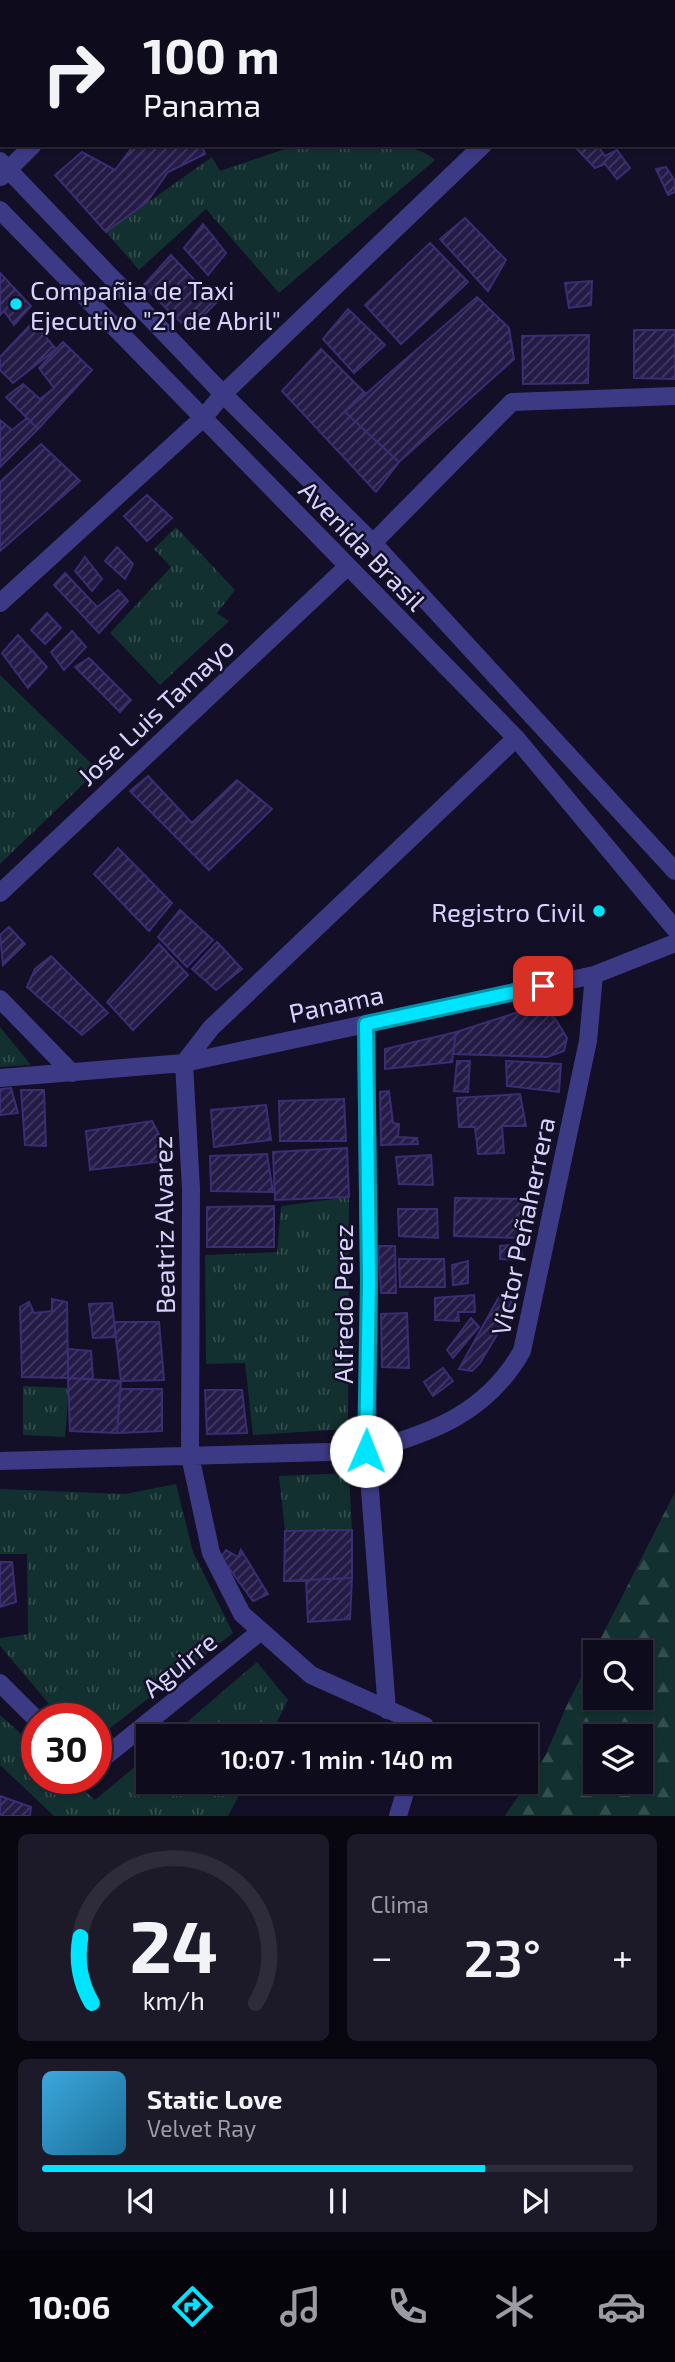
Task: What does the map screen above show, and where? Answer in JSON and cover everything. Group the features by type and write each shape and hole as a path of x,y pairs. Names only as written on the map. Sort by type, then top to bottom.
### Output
{"street":[{"path":"3,170 31,147"},
{"path":"0,603 204,417 223,394 481,147"},
{"name":"Avenida Brasil","path":"3,170 373,543 675,871"},
{"name":"Avenida Brasil","path":"0,210 516,738 675,929"},
{"path":"373,543 512,402 675,396"},
{"name":"Jose Luis Tamayo","path":"0,893 347,568"},
{"path":"184,1063 211,1028 516,738"},
{"name":"Panama","path":"0,1078 184,1063 594,975 675,943"},
{"name":"Victor Peñaherrera","path":"0,1461 366,1451 416,1437 472,1409 509,1374 522,1352 588,1041 594,975"},
{"path":"0,999 72,1073"},
{"name":"Alfredo Perez","path":"366,1024 369,1282 366,1451 387,1710"},
{"name":"Beatriz Alvarez","path":"184,1063 191,1189 190,1456 211,1553 242,1614 311,1675 420,1724"},
{"name":"Aguirre","path":"112,1751 261,1631"},
{"path":"0,1683 21,1704"},
{"path":"398,1816 404,1794"}],"green space":[{"path":"291,147 408,147 435,160 279,293 206,209 139,270 106,232 212,157 220,171"},
{"path":"176,527 235,590 217,613 229,621 160,685 110,633 171,567 154,549"},
{"path":"0,675 98,770 0,864"},
{"path":"0,1027 31,1065 0,1067"},
{"path":"349,1197 348,1429 253,1435 245,1363 206,1364 205,1255 277,1252 281,1206"},
{"path":"23,1386 69,1388 65,1437 23,1435"},
{"path":"349,1473 352,1530 285,1531 279,1476"},
{"path":"176,1484 193,1552 233,1633 112,1727 112,1703 48,1703 0,1646 0,1638 28,1634 27,1554 0,1554 0,1489 125,1494"},
{"path":"675,1492 675,1816 505,1816 520,1794 538,1794 538,1766 583,1673 583,1710 653,1710 653,1640 600,1640"},
{"path":"257,1662 288,1700 276,1724 185,1724"},
{"path":"0,1715 21,1734 21,1785 0,1765"},
{"path":"136,1766 136,1794 240,1794 228,1816 54,1816 31,1794 88,1794 95,1800 102,1794 112,1794 112,1786"}],"building":[{"path":"132,147 203,147 205,154 168,172 147,202 106,232 55,175 82,152 115,170"},
{"path":"575,147 598,147 605,156 617,150 630,168 617,179 605,164 595,168"},
{"path":"666,167 675,181 675,192 668,195 656,169"},
{"path":"465,218 506,260 488,291 440,239"},
{"path":"203,224 226,253 208,275 184,248"},
{"path":"430,243 468,282 401,344 365,305"},
{"path":"171,255 216,303 189,330 143,286"},
{"path":"0,273 31,306 14,325 4,311 0,315"},
{"path":"592,281 591,305 569,308 565,283"},
{"path":"477,297 509,328 514,359 399,462 345,412"},
{"path":"348,309 385,345 354,373 323,339"},
{"path":"33,322 56,349 13,383 0,370 0,357"},
{"path":"634,330 675,330 675,379 634,378"},
{"path":"589,335 588,383 523,384 522,336"},
{"path":"63,342 92,370 38,429 6,397 23,384 40,399 54,388 39,368"},
{"path":"321,349 366,394 345,412 399,462 376,492 282,391"},
{"path":"27,418 38,429 0,467 0,420 12,430"},
{"path":"41,444 80,481 0,551 0,482"},
{"path":"147,495 172,518 147,541 124,516"},
{"path":"117,547 133,564 125,579 105,561"},
{"path":"85,557 102,579 92,591 75,571"},
{"path":"65,573 97,607 118,590 128,601 99,633 54,585"},
{"path":"47,613 61,628 45,644 31,630"},
{"path":"72,631 86,647 64,670 51,652"},
{"path":"18,635 47,667 28,688 2,653"},
{"path":"89,658 131,700 120,712 75,667"},
{"path":"148,776 192,823 237,780 272,809 209,870 130,791"},
{"path":"118,848 172,903 149,931 94,874"},
{"path":"180,910 213,940 187,967 158,937"},
{"path":"9,927 25,944 3,965 0,935"},
{"path":"217,942 242,969 216,990 192,969"},
{"path":"159,944 188,975 133,1030 107,1002"},
{"path":"51,956 108,1013 82,1035 27,987 35,969"},
{"path":"543,1007 556,1020 567,1038 564,1051 547,1057 453,1054 456,1032"},
{"path":"456,1032 452,1062 385,1069 385,1049"},
{"path":"457,1061 470,1061 468,1092 454,1091"},
{"path":"506,1061 561,1064 559,1092 507,1086"},
{"path":"11,1088 18,1113 0,1115 0,1089"},
{"path":"21,1090 44,1090 46,1146 25,1145"},
{"path":"389,1091 393,1123 399,1124 398,1137 417,1138 418,1144 381,1145 380,1092"},
{"path":"520,1094 526,1126 502,1126 504,1153 478,1154 475,1127 459,1127 457,1098"},
{"path":"344,1099 346,1141 280,1141 279,1101"},
{"path":"266,1105 271,1140 214,1147 211,1110"},
{"path":"152,1121 161,1138 165,1161 90,1170 86,1131"},
{"path":"347,1148 349,1197 275,1200 273,1152"},
{"path":"267,1154 273,1192 211,1191 210,1156"},
{"path":"431,1155 433,1185 399,1184 396,1157"},
{"path":"455,1198 527,1199 521,1238 454,1236"},
{"path":"274,1206 274,1247 207,1247 207,1207"},
{"path":"398,1209 437,1209 438,1238 399,1236"},
{"path":"521,1244 522,1260 500,1259 500,1246"},
{"path":"378,1246 395,1246 396,1293 381,1293"},
{"path":"399,1259 444,1259 445,1287 400,1287"},
{"path":"468,1261 468,1283 453,1285 452,1265"},
{"path":"474,1295 475,1312 458,1312 459,1321 435,1320 435,1298"},
{"path":"514,1295 501,1328 480,1363 472,1371 459,1369 499,1297"},
{"path":"52,1299 67,1302 68,1378 22,1377 20,1307 29,1302 34,1313 52,1311"},
{"path":"112,1303 116,1337 93,1338 89,1304"},
{"path":"407,1313 409,1368 382,1367 381,1314"},
{"path":"471,1318 479,1327 453,1358 447,1350"},
{"path":"114,1322 159,1322 164,1380 121,1381"},
{"path":"68,1349 91,1351 93,1379 68,1378"},
{"path":"443,1368 453,1381 433,1396 424,1382"},
{"path":"68,1378 121,1381 117,1433 70,1431"},
{"path":"120,1389 162,1389 162,1431 117,1433"},
{"path":"205,1390 242,1390 247,1433 207,1434"},
{"path":"352,1530 352,1578 284,1581 285,1531"},
{"path":"226,1550 238,1557 241,1550 268,1594 253,1601 221,1557"},
{"path":"0,1562 12,1562 16,1602 0,1607"},
{"path":"352,1578 350,1619 308,1622 306,1580"},
{"path":"0,1796 31,1807 30,1816 0,1816"}],"place":[{"name":"Compañia de Taxi Ejecutivo \"21 de Abril\"","path":"16,304"},
{"name":"Registro Civil","path":"599,911"}],"route":[{"path":"366,1451 369,1282 366,1024 543,986"}]}
